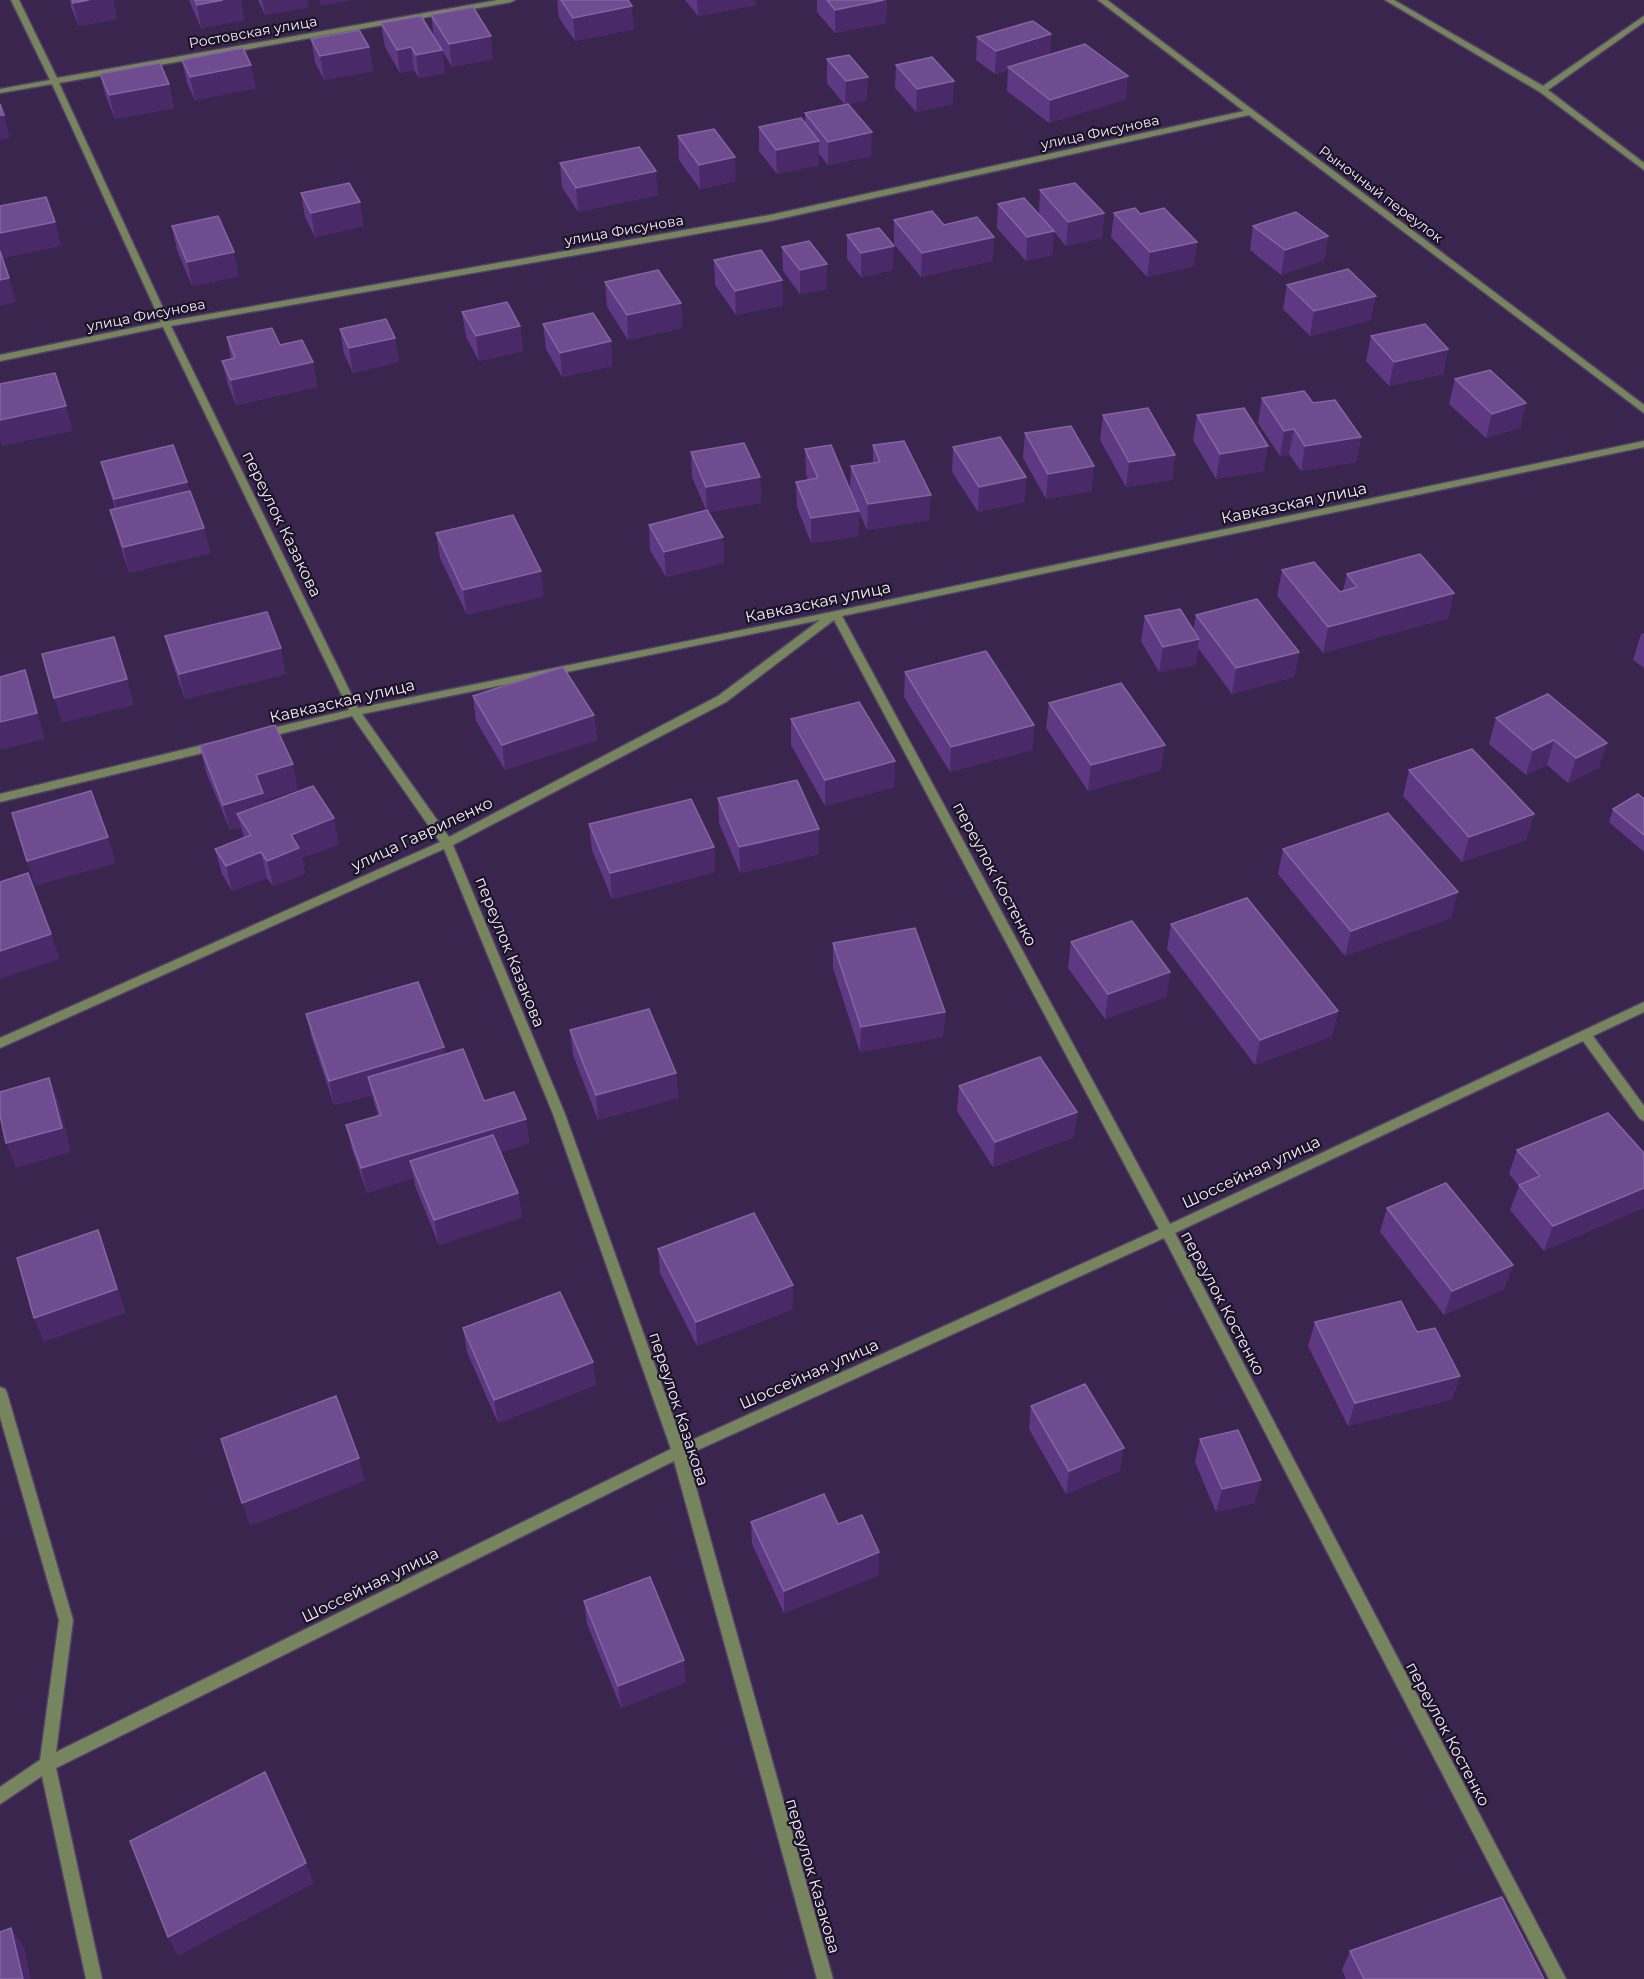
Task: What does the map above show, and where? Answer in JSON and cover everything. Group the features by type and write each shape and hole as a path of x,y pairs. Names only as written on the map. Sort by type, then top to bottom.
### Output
{"street":[{"name":"переулок Казакова","path":"15,0 166,324 355,712 447,843 559,1114 679,1452 825,1979"},
{"name":"Ростовская улица","path":"0,91 511,0"},
{"name":"Рыночный переулок","path":"1102,0 1644,410"},
{"path":"1389,0 1543,90 1644,167"},
{"path":"1543,90 1644,18"},
{"name":"улица Фисунова","path":"0,358 166,324 770,218 1250,112"},
{"name":"Кавказская улица","path":"252,737 355,712 836,614 1644,444"},
{"name":"улица Гавриленко","path":"0,1043 447,843 722,699 836,614"},
{"name":"переулок Костенко","path":"836,614 1167,1231 1558,1979"},
{"path":"0,798 229,742"},
{"name":"Шоссейная улица","path":"0,1796 47,1764 679,1452 1167,1231 1644,1007"},
{"path":"1586,1036 1644,1116"},
{"path":"0,1393 66,1620 47,1764 94,1979"}],"building":[{"path":"72,0 89,0 73,3"},
{"path":"195,0 223,0 197,5"},
{"path":"561,0 628,0 632,6 573,18"},
{"path":"827,0 884,0 835,10"},
{"path":"473,7 491,36 449,44 431,15"},
{"path":"421,16 442,50 416,55 411,47 397,50 381,23"},
{"path":"1033,21 1051,34 996,51 977,37"},
{"path":"359,30 369,47 320,56 311,39"},
{"path":"1085,44 1128,76 1050,100 1008,67"},
{"path":"243,48 251,65 190,77 182,60"},
{"path":"849,55 868,77 846,81 827,59"},
{"path":"932,57 954,81 917,89 896,65"},
{"path":"160,63 169,84 109,95 100,74"},
{"path":"848,104 872,132 828,142 805,113"},
{"path":"801,118 819,141 776,150 759,127"},
{"path":"714,129 735,157 699,165 678,136"},
{"path":"639,147 656,171 576,188 560,163"},
{"path":"349,183 360,202 311,213 301,193"},
{"path":"1075,183 1104,213 1068,222 1040,190"},
{"path":"46,197 55,222 0,233 0,206"},
{"path":"1024,198 1054,231 1027,237 998,204"},
{"path":"1135,208 1140,214 1164,208 1197,242 1150,252 1114,213"},
{"path":"932,211 944,225 977,217 994,237 922,253 894,220"},
{"path":"1296,212 1328,236 1285,250 1253,226"},
{"path":"218,216 234,252 187,262 172,226"},
{"path":"879,228 894,246 861,253 847,235"},
{"path":"809,241 827,264 800,270 782,247"},
{"path":"761,250 782,280 735,291 714,260"},
{"path":"0,251 9,278 0,280"},
{"path":"1348,269 1376,296 1314,311 1287,285"},
{"path":"658,270 681,303 627,315 605,282"},
{"path":"507,302 520,326 476,336 462,312"},
{"path":"593,313 611,341 560,353 543,324"},
{"path":"386,319 395,338 349,348 340,329"},
{"path":"1425,324 1448,349 1394,362 1371,336"},
{"path":"272,328 280,345 302,340 313,362 231,380 222,361 235,358 227,337"},
{"path":"1490,370 1526,403 1492,414 1455,379"},
{"path":"55,373 66,406 0,420 0,384"},
{"path":"1304,391 1313,403 1335,400 1361,437 1305,446 1294,429 1284,431 1262,398"},
{"path":"1148,408 1175,455 1129,462 1103,415"},
{"path":"1244,408 1268,446 1220,454 1197,415"},
{"path":"1071,426 1094,466 1048,474 1025,433"},
{"path":"1000,437 1026,477 979,487 953,447"},
{"path":"904,441 931,495 868,504 851,466 880,462 873,445"},
{"path":"744,443 760,477 706,487 691,452"},
{"path":"173,445 187,482 114,499 101,462"},
{"path":"831,445 859,511 811,518 796,482 818,478 805,449"},
{"path":"190,491 204,528 123,547 110,510"},
{"path":"707,510 723,537 664,552 649,525"},
{"path":"513,515 541,571 463,590 436,533"},
{"path":"1420,554 1454,593 1328,627 1282,570 1314,562 1340,592 1357,587 1347,574"},
{"path":"1257,599 1299,652 1236,668 1196,615"},
{"path":"1180,609 1199,639 1163,647 1145,616"},
{"path":"267,612 281,648 179,674 165,636"},
{"path":"114,637 127,679 54,698 42,654"},
{"path":"986,651 1034,725 951,747 905,672"},
{"path":"563,667 594,715 502,745 473,696"},
{"path":"25,670 37,713 0,722 0,677"},
{"path":"1121,683 1165,745 1091,765 1049,703"},
{"path":"1548,694 1607,743 1576,758 1554,740 1533,750 1496,718"},
{"path":"859,702 895,761 825,780 791,719"},
{"path":"275,725 293,764 256,775 263,793 223,805 200,746"},
{"path":"1472,749 1534,814 1469,837 1409,770"},
{"path":"797,780 819,829 739,847 718,798"},
{"path":"313,786 334,818 291,835 299,848 267,861 261,852 226,866 215,849 251,835 237,814"},
{"path":"91,791 108,837 27,861 12,813"},
{"path":"1638,794 1644,799 1644,835 1613,809"},
{"path":"691,799 714,847 610,873 589,824"},
{"path":"1388,813 1458,892 1351,931 1283,849"},
{"path":"28,873 51,934 0,951 0,882"},
{"path":"1247,898 1338,1011 1260,1040 1171,924"},
{"path":"1132,921 1170,972 1108,994 1071,942"},
{"path":"915,928 945,1012 861,1027 833,943"},
{"path":"418,982 444,1047 329,1081 306,1014"},
{"path":"649,1009 676,1073 596,1095 570,1030"},
{"path":"463,1049 484,1101 514,1092 526,1119 361,1168 346,1125 381,1115 368,1077"},
{"path":"1040,1057 1077,1112 995,1142 959,1086"},
{"path":"49,1078 62,1128 6,1143 0,1115 0,1092"},
{"path":"1608,1113 1644,1153 1644,1188 1553,1226 1519,1185 1540,1176 1517,1150"},
{"path":"493,1135 518,1193 434,1220 410,1161"},
{"path":"1446,1183 1513,1265 1452,1291 1387,1208"},
{"path":"754,1213 793,1285 696,1322 658,1249"},
{"path":"98,1230 117,1289 34,1318 17,1258"},
{"path":"560,1292 593,1362 494,1400 463,1328"},
{"path":"1401,1301 1417,1332 1435,1328 1460,1376 1355,1403 1315,1322"},
{"path":"1085,1384 1124,1448 1069,1471 1031,1406"},
{"path":"336,1396 359,1458 242,1503 221,1439"},
{"path":"1238,1430 1261,1480 1222,1489 1200,1439"},
{"path":"824,1494 838,1524 862,1515 879,1552 784,1591 751,1522"},
{"path":"650,1577 684,1660 618,1686 584,1601"},
{"path":"265,1772 306,1863 168,1937 130,1841"},
{"path":"1502,1897 1544,1979 1364,1979 1350,1951"},
{"path":"11,1928 23,1979 0,1979 0,1932"}]}
